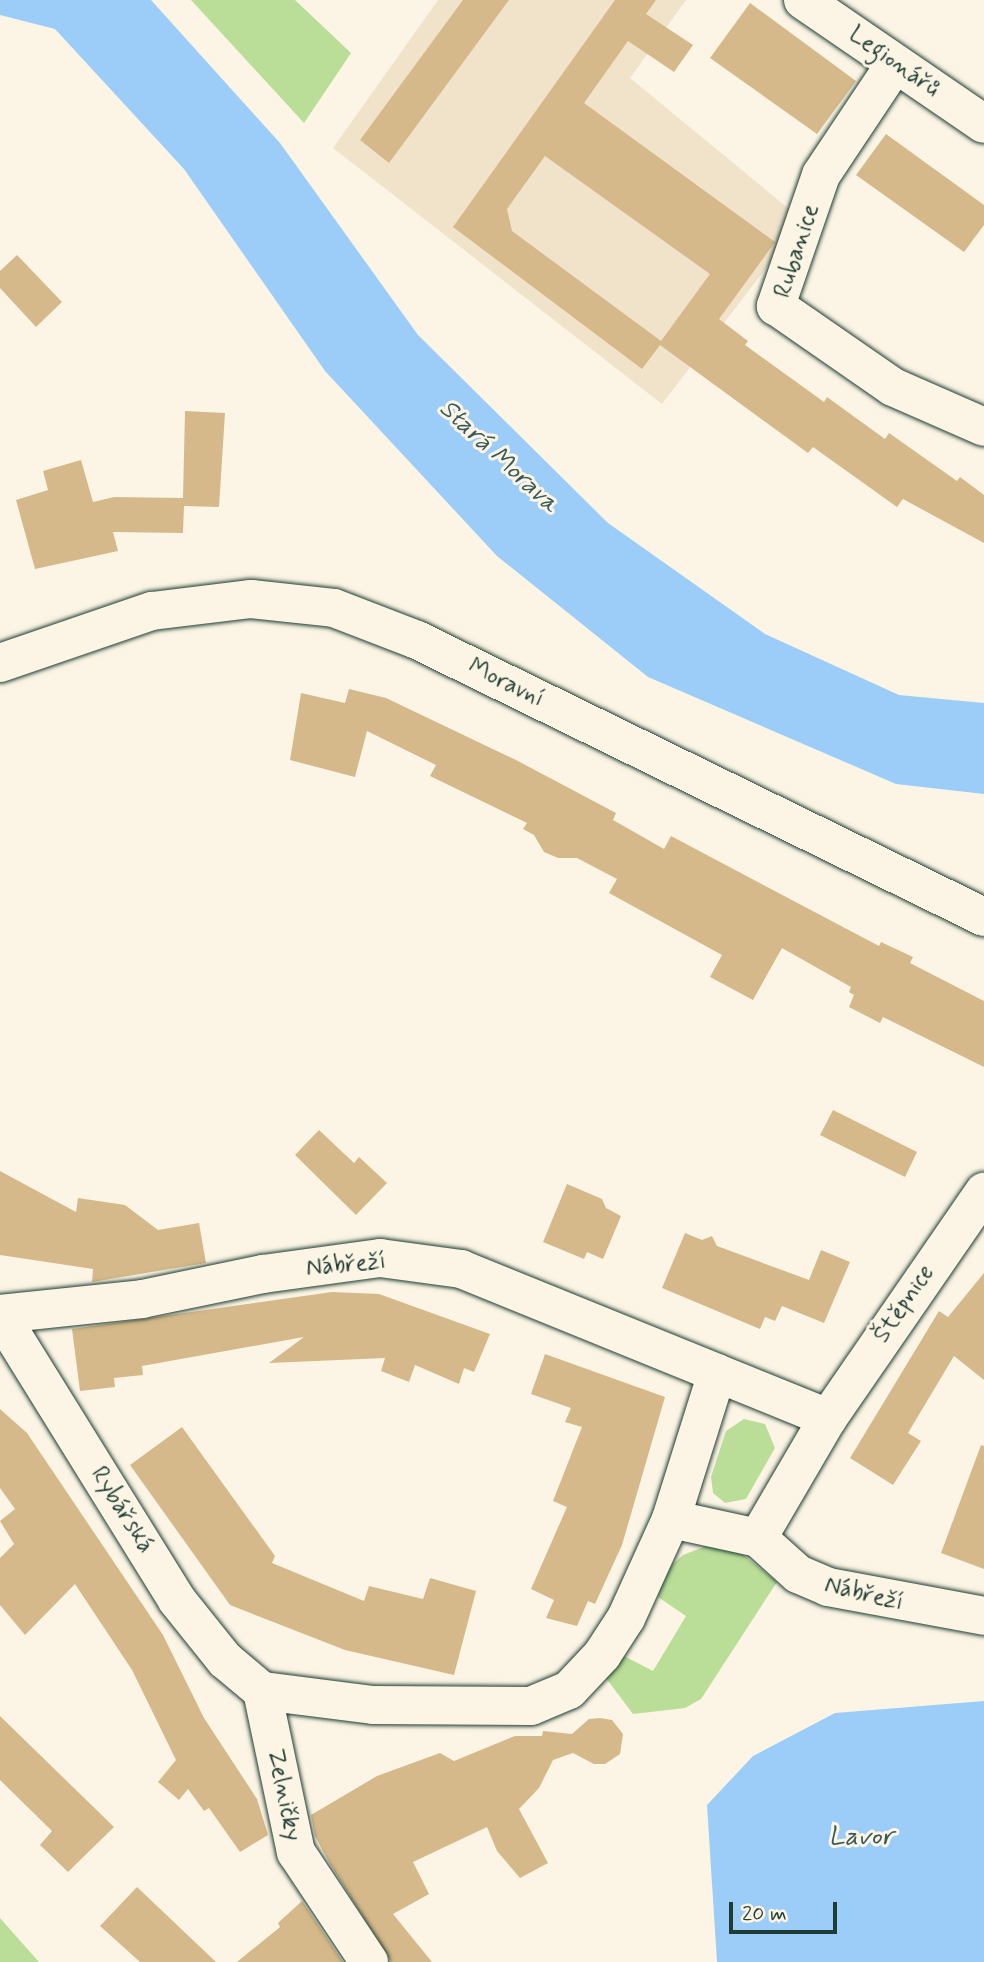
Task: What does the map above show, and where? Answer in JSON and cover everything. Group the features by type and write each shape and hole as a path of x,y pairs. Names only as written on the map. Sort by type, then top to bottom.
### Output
{"street":[{"name":"Legionářů","path":"803,0 984,124"},
{"name":"Rubanice","path":"895,64 821,176 776,306 893,387 984,427"},
{"name":"Moravní","path":"0,663 152,611 251,599 334,608 429,646 984,917"},
{"name":"Štěpnice","path":"828,1418 984,1192"},
{"name":"Nábřeží","path":"0,1314 142,1299 263,1274 380,1258 461,1269 828,1418"},
{"name":"Rybářská","path":"0,1314 177,1600 225,1660 262,1691"},
{"path":"262,1691 373,1705 531,1706 569,1690 602,1655 626,1618 671,1518 717,1373"},
{"path":"758,1538 828,1418"},
{"name":"Nábřeží","path":"671,1518 758,1538 798,1574 828,1587 984,1616"},
{"name":"Zelničky","path":"262,1691 296,1852 369,1962"}],"shaded area":[{"path":"438,0 686,0 630,78 794,213 789,238 662,404 333,148"}],"green space":[{"path":"191,0 295,0 351,53 304,123"},
{"path":"744,1419 765,1424 775,1448 746,1499 725,1503 713,1493 711,1477 726,1431"},
{"path":"706,1546 737,1550 777,1582 701,1699 685,1708 633,1714 606,1678 624,1656 653,1671 686,1616 658,1597 665,1571 683,1555"},
{"path":"0,1918 39,1962 0,1962"}],"water":[{"name":"Stará Morava","path":"0,0 151,0 280,143 418,335 608,523 765,634 899,695 984,703 984,794 896,784 648,677 497,556 325,371 184,169 55,29 0,15"},
{"name":"Lavor","path":"984,1701 984,1962 717,1962 707,1805 753,1756 835,1713"}],"building":[{"path":"463,0 509,0 389,163 360,140"},
{"path":"615,0 656,0 646,14 693,45 674,72 628,41 584,103 775,242 719,319 748,341 745,345 824,402 827,397 885,439 889,433 957,481 960,477 984,495 984,543 903,499 897,507 813,447 808,453 660,345 642,369 453,227","holes":["545,156 710,274 661,341 512,231 507,209"]},
{"path":"750,3 856,81 817,134 710,58"},
{"path":"886,134 984,205 984,225 964,252 856,175"},
{"path":"17,255 62,302 36,327 0,288 0,271"},
{"path":"185,411 225,413 219,507 184,506 183,533 113,532 118,551 35,569 16,500 48,490 43,471 81,460 93,502 114,497 183,498"},
{"path":"349,689 386,698 516,760 616,813 613,820 664,849 671,836 879,946 881,942 913,957 910,963 984,1001 984,1067 883,1017 880,1023 849,1007 854,995 849,992 851,987 782,948 753,1000 710,977 722,955 609,893 617,879 577,858 558,858 544,852 534,835 523,829 527,823 430,776 436,765 367,731 355,777 290,760 301,693 345,703"},
{"path":"833,1110 917,1152 905,1177 820,1135"},
{"path":"319,1130 354,1163 359,1157 387,1183 356,1215 295,1155"},
{"path":"0,1171 76,1212 78,1198 125,1205 158,1230 199,1223 206,1263 92,1282 93,1269 0,1255"},
{"path":"567,1184 602,1199 606,1208 621,1216 603,1259 587,1252 584,1259 543,1242"},
{"path":"685,1233 702,1240 712,1236 717,1246 809,1280 821,1250 850,1262 824,1323 782,1306 775,1321 765,1317 760,1329 662,1288"},
{"path":"984,1273 984,1380 954,1356 908,1433 921,1441 893,1485 850,1458 939,1311 948,1317"},
{"path":"332,1292 379,1294 490,1334 474,1372 464,1368 459,1384 415,1365 409,1382 381,1371 385,1358 269,1363 304,1337 142,1366 143,1375 114,1378 115,1387 80,1391 72,1329"},
{"path":"545,1354 665,1397 622,1545 595,1604 588,1601 577,1626 546,1618 554,1600 531,1589 567,1507 553,1501 582,1427 565,1422 571,1408 531,1394"},
{"path":"0,1409 27,1433 163,1635 204,1718 257,1799 268,1835 240,1852 209,1808 204,1811 188,1789 179,1800 158,1782 176,1760 132,1670 75,1584 25,1635 0,1605 0,1558 14,1544 0,1521 15,1509 0,1488"},
{"path":"182,1427 275,1556 272,1563 364,1601 369,1586 423,1599 430,1578 476,1591 454,1675 345,1650 230,1605 130,1465"},
{"path":"981,1445 984,1446 984,1569 941,1553"},
{"path":"0,1716 114,1827 68,1872 40,1845 52,1831 0,1780"},
{"path":"589,1719 612,1720 623,1734 620,1754 605,1764 594,1764 573,1753 553,1760 539,1788 519,1809 548,1863 520,1878 497,1851 487,1827 413,1862 429,1894 393,1914 432,1962 391,1962 330,1864 315,1836 311,1815 377,1776 440,1753 454,1761 515,1736 542,1736 543,1731 572,1734"},
{"path":"137,1887 216,1962 140,1962 100,1926"},
{"path":"302,1901 343,1962 237,1962 280,1927 278,1923"}]}
